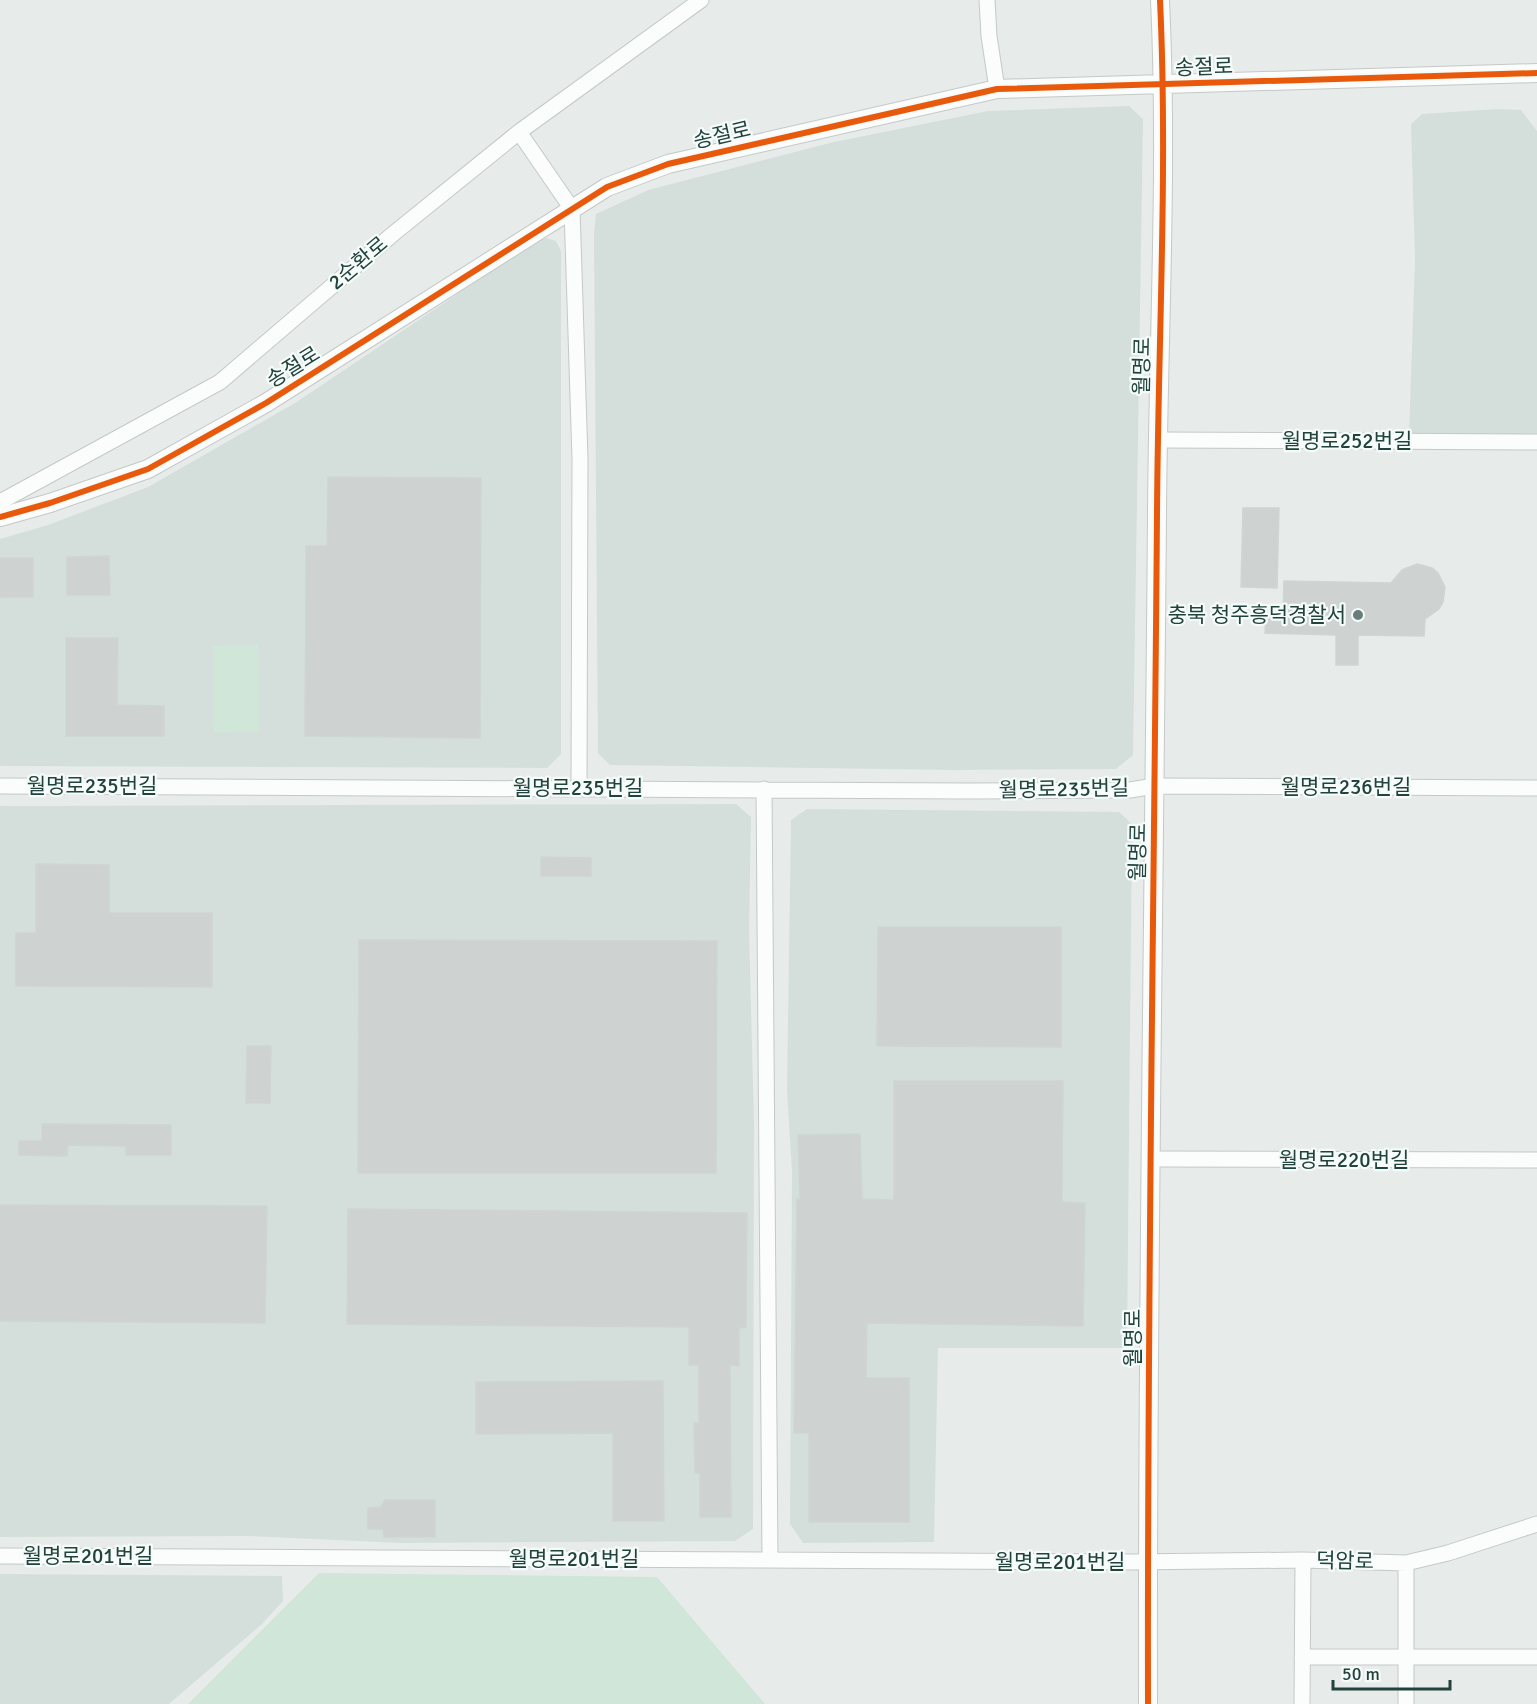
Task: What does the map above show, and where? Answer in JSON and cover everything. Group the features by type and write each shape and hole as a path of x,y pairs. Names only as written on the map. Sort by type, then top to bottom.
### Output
{"street":[{"name":"2순환로","path":"0,502 220,382 393,234 519,132 701,0"},
{"path":"987,0 996,89"},
{"name":"월명로","path":"1148,1704 1150,1159 1164,85 1160,0"},
{"name":"송절로","path":"0,517 50,503 148,469 266,403 607,187 668,164 996,89 1537,73"},
{"path":"519,132 572,209 580,459 579,788"},
{"name":"월명로252번길","path":"1158,440 1537,442"},
{"name":"월명로235번길","path":"0,786 1130,790 1155,786"},
{"name":"월명로236번길","path":"1155,786 1537,788"},
{"path":"764,789 770,1560"},
{"name":"월명로220번길","path":"1150,1159 1537,1160"},
{"name":"덕암로","path":"1148,1562 1304,1560 1406,1563 1448,1553 1537,1524"},
{"name":"월명로201번길","path":"0,1556 1148,1562"},
{"path":"1302,1704 1304,1560"},
{"path":"1406,1563 1406,1704"},
{"path":"1302,1657 1537,1657"}],"shaded area":[{"path":"1129,106 1143,119 1133,755 1116,769 953,770 610,765 598,753 594,234 596,214 648,190 834,142 988,111"},
{"path":"1498,109 1521,110 1537,131 1537,438 1409,435 1415,260 1411,124 1422,114"},
{"path":"546,238 556,241 561,251 561,754 547,768 0,766 0,539 48,525 148,487 295,403 535,242"},
{"path":"736,804 751,817 749,930 754,1123 753,1529 735,1541 401,1543 249,1536 0,1537 0,806"},
{"path":"807,809 1119,812 1132,824 1127,1348 938,1348 934,1542 803,1543 790,1524 792,1171 787,1090 791,820"},
{"path":"0,1574 282,1576 283,1601 262,1624 169,1704 0,1704"}],"green space":[{"path":"258,645 259,732 214,733 213,646"},
{"path":"319,1573 657,1577 765,1704 188,1704"}],"building":[{"path":"328,477 481,478 480,738 305,736 306,546 327,546"},
{"path":"1243,508 1279,508 1277,588 1241,587"},
{"path":"109,556 110,595 67,595 67,557"},
{"path":"0,558 33,558 33,597 0,597"},
{"name":"충북 청주흥덕경찰서","path":"1417,564 1432,568 1438,573 1445,587 1443,602 1439,609 1425,619 1424,636 1358,635 1358,665 1336,665 1336,635 1265,633 1266,615 1283,615 1284,581 1391,583 1402,570"},
{"path":"66,638 118,638 117,705 164,706 164,736 66,736"},
{"path":"541,857 591,858 591,876 541,876"},
{"path":"36,864 109,865 109,913 212,913 212,987 16,986 16,933 36,933"},
{"path":"878,927 1061,927 1061,1047 877,1046"},
{"path":"359,940 717,941 716,1173 358,1173"},
{"path":"247,1046 271,1046 270,1103 246,1103"},
{"path":"894,1081 1063,1081 1062,1202 1085,1203 1083,1326 867,1323 866,1378 909,1378 909,1522 809,1522 809,1433 794,1433 797,1199 800,1199 798,1135 860,1134 862,1199 894,1200"},
{"path":"42,1124 171,1125 171,1155 126,1155 126,1146 68,1145 67,1156 19,1155 19,1141 42,1141"},
{"path":"0,1205 267,1206 265,1323 0,1321"},
{"path":"348,1209 747,1213 746,1327 739,1328 739,1366 730,1365 731,1517 700,1517 700,1473 695,1473 694,1423 699,1423 699,1365 689,1365 689,1327 347,1324"},
{"path":"663,1381 664,1521 613,1521 613,1433 476,1434 476,1382"},
{"path":"385,1500 435,1500 435,1537 384,1537 383,1529 368,1529 368,1508 381,1507"}],"cycle path":[{"path":"1148,1704 1151,1109 1163,193 1160,0"},
{"path":"0,517 50,503 148,469 266,403 607,187 668,164 997,89 1537,73"}],"place":[{"name":"충북 청주흥덕경찰서","path":"1358,615"}]}
